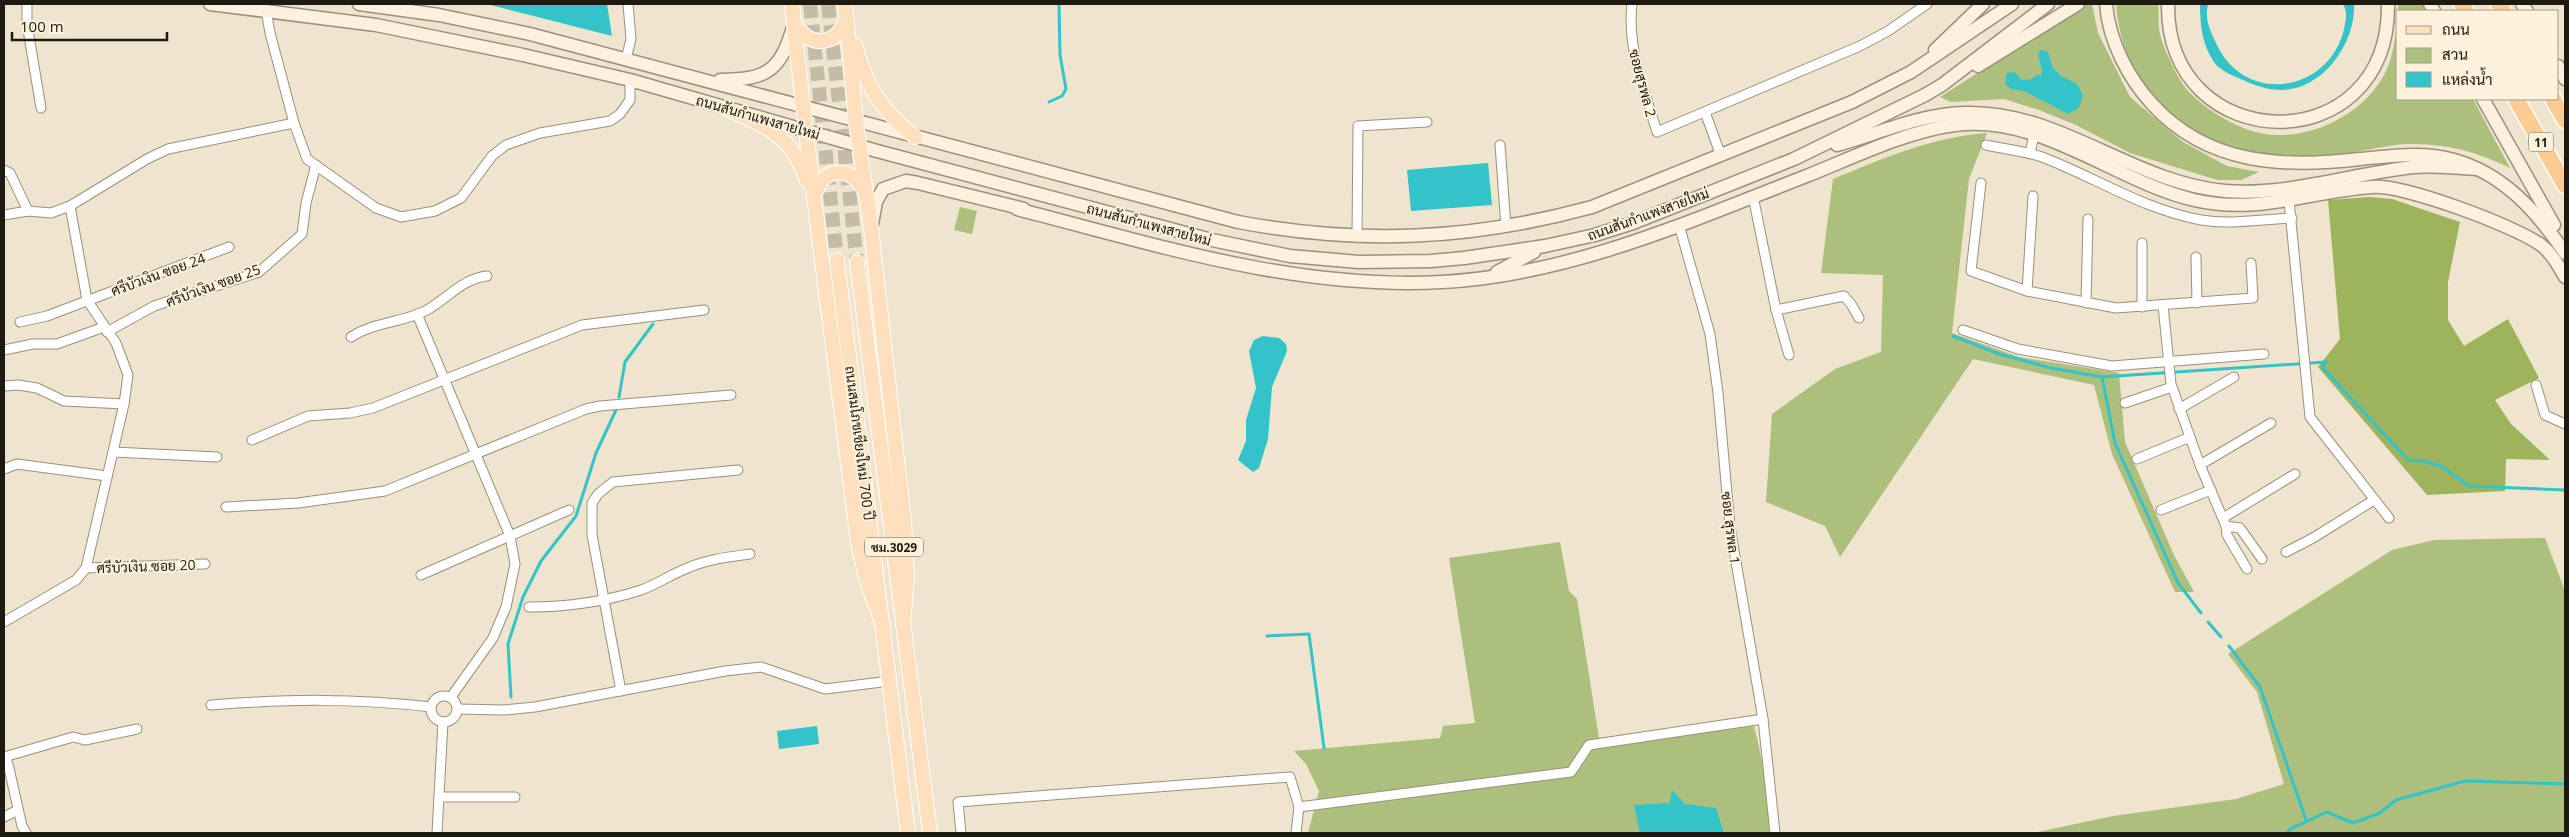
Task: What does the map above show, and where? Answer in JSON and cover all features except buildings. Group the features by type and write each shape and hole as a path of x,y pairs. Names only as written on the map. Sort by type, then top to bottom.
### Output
{"highway":[{"name":"11","path":"2517,100 2565,185"},
{"name":"11","path":"2554,100 2565,120"}],"main road":[{"name":"ถนนสันกำแพงสายใหม่","path":"210,4 358,22 524,55 630,80 729,110 1116,216 1256,250 1324,260 1398,262 1464,258 1546,246 1595,235 1634,222 1794,159 1873,122 1942,85 2044,7"},
{"name":"ถนนสันกำแพงสายใหม่","path":"360,4 439,15 521,32 915,138 1238,222 1281,230 1357,237 1435,235 1506,227 1592,207 1852,102 1912,72 2012,4"},
{"path":"358,22 360,4"},
{"path":"792,4 802,108 815,193 858,543 867,582 883,625"},
{"path":"1912,72 1983,4"},
{"path":"1942,85 1992,58 2078,4"},
{"path":"2106,4 2111,34 2134,82 2159,112 2191,137 2230,155 2270,163 2307,164 2385,156 2428,156 2455,160 2500,181 2522,199 2543,220 2565,253"},
{"path":"2168,4 2169,32 2179,63 2199,90 2223,107 2258,120 2290,122 2306,119 2343,104 2368,78 2383,38 2388,4"},
{"path":"794,24 805,37 818,42 839,33 846,11"},
{"path":"846,11 856,122 871,230 904,521 907,578 903,624"},
{"path":"846,11 864,75 873,95 898,123 915,138"},
{"path":"705,80 738,80 764,74 772,69 783,55 794,24"},
{"path":"2559,68 2565,79"},
{"path":"2484,100 2565,245"},
{"path":"729,110 765,127 793,151 815,193"},
{"path":"1794,159 1909,121 1967,112 2003,116 2039,125 2176,181 2225,191 2253,191 2307,186 2414,167 2477,169"},
{"path":"871,230 876,202 883,189 906,181 1241,266 1303,277 1365,283 1405,283 1486,277 1582,258 1674,227 1914,135 1956,125 2009,128 2034,135 2141,183 2194,200 2240,206 2290,201 2370,186 2384,186 2410,192 2526,236 2545,247 2565,277"},
{"path":"815,193 818,182 824,178 841,173 857,178 866,194"},
{"path":"1017,209 1116,216"},
{"path":"1634,222 1674,227"},
{"path":"1486,277 1546,246"},
{"path":"1256,250 1303,277"},
{"name":"ถนนสมโภชเชียงใหม่ 700 ปี","path":"838,260 908,833"},
{"name":"ถนนสมโภชเชียงใหม่ 700 ปี","path":"857,262 930,833"}],"street":[{"path":"27,4 26,24 41,108"},
{"path":"626,60 631,39 628,4"},
{"name":"ซอยสุรพล 2","path":"1632,4 1631,36 1635,60 1657,132 1705,112"},
{"path":"1721,156 1705,112 1860,46 1888,31 1928,4"},
{"path":"266,10 270,33 294,123 307,159 376,208 401,216 435,211 460,198 492,156 506,145 540,133 610,121 620,114 630,100 630,80"},
{"path":"1357,237 1358,126 1427,122"},
{"path":"4,215 28,211 51,213 70,206 147,159 168,150 294,123"},
{"path":"2030,153 2034,135"},
{"path":"1500,145 1506,227"},
{"path":"1986,145 2030,153 2100,182 2138,202 2170,212 2214,222 2292,218"},
{"name":"ศรีบัวเงิน ซอย 25","path":"4,350 33,344 57,344 106,329 154,306 259,272 302,234 306,203 316,164"},
{"path":"4,170 10,173 28,211"},
{"path":"1981,183 1971,271 2027,291 2116,308 2253,298 2251,263"},
{"path":"1753,196 1776,310 1789,355"},
{"path":"2027,291 2033,196"},
{"path":"2290,201 2308,412 2312,421 2389,518"},
{"path":"4,622 76,580 86,568 124,404 128,375 116,343 87,300 70,206"},
{"path":"2086,303 2088,219"},
{"name":"ซอย สุรพล 1","path":"1674,227 1710,334 1718,393 1730,527 1763,719 1775,833"},
{"path":"2142,243 2142,307"},
{"name":"ศรีบัวเงิน ซอย 24","path":"20,322 47,316 229,247"},
{"path":"2196,257 2197,303"},
{"path":"351,336 366,327 417,314 472,278 487,276"},
{"path":"1776,310 1844,296 1859,318"},
{"path":"2164,306 2172,386 2200,465 2225,522 2227,536 2247,569"},
{"path":"252,440 308,416 350,413 374,408 582,325 704,310"},
{"path":"417,314 510,536 515,564 506,607 493,638 451,697"},
{"path":"1963,330 2018,349 2112,366 2169,366 2264,354"},
{"path":"2180,410 2234,377"},
{"path":"4,386 18,385 37,388 64,401 124,404"},
{"path":"2536,385 2545,415 2565,424"},
{"path":"2125,403 2172,386"},
{"path":"226,507 298,503 385,491 586,409 600,406 731,395"},
{"path":"2200,465 2270,423"},
{"path":"2137,459 2190,437"},
{"path":"113,452 217,457"},
{"path":"4,469 17,464 107,476"},
{"path":"621,691 592,535 592,503 598,494 613,482 738,470"},
{"path":"2225,522 2295,474"},
{"path":"2161,510 2211,490"},
{"path":"2286,552 2313,538 2374,500"},
{"path":"421,575 569,510"},
{"path":"2225,522 2240,528 2262,559"},
{"path":"529,607 563,607 604,601 644,589 689,567 711,560 750,554"},
{"name":"ศรีบัวเงิน ซอย 20","path":"86,568 205,564"},
{"path":"458,708 504,710 535,707 725,671 761,667 790,675 812,686 825,689 890,681"},
{"path":"431,707 438,697 451,697"},
{"path":"451,697 458,708"},
{"path":"211,705 336,699 431,707"},
{"path":"431,707 435,719 443,722 455,717 458,708"},
{"path":"1299,807 1571,772 1589,745 1763,719"},
{"path":"437,833 443,722"},
{"path":"26,833 18,810 8,764 4,758 73,737 85,740 137,729"},
{"path":"961,833 958,802 1290,777 1299,807 1296,833"},
{"path":"439,797 515,797"},
{"path":"4,817 18,810"}],"green space":[{"path":"2085,4 2092,4 2098,33 2130,97 2183,142 2227,166 2259,172 2241,180 2217,180 2130,153 2076,125 2039,110 2004,99 1951,102 1940,97"},
{"path":"2116,4 2158,4 2159,27 2162,40 2176,73 2189,92 2209,109 2238,126 2265,134 2285,135 2305,132 2324,126 2343,117 2359,105 2373,91 2388,67 2396,31 2396,100 2474,100 2510,168 2474,153 2435,145 2408,144 2344,154 2295,158 2272,157 2228,147 2207,138 2187,126 2156,99 2146,87 2131,62 2125,48"},
{"path":"2398,4 2423,4 2426,10 2398,10"},
{"path":"1987,133 1969,179 1952,333 2019,357 2119,373 2125,442 2174,555 2194,592 2175,592 2112,454 2094,385 1973,359 1840,557 1825,526 1766,502 1772,414 1835,369 1881,352 1883,275 1821,273 1833,179 1890,156 1928,144 1967,135"},
{"path":"2369,197 2392,199 2460,222 2448,282 2448,320 2464,346 2508,319 2539,378 2495,400 2511,424 2550,460 2506,459 2505,491 2427,495 2318,367 2340,339 2328,200"},
{"path":"960,207 977,211 972,234 954,230"},
{"path":"2545,538 2565,591 2565,833 2033,833 2113,816 2236,799 2284,784 2257,692 2228,654 2392,550 2434,540"},
{"path":"1560,542 1569,591 1577,599 1600,745 1754,726 1765,779 1769,833 1308,833 1319,791 1306,764 1294,751 1440,738 1443,726 1475,723 1449,558"}],"water":[{"path":"487,4 607,4 612,36"},
{"path":"2200,4 2208,4 2207,16 2211,31 2218,47 2231,66 2248,78 2267,84 2287,83 2306,77 2323,66 2336,50 2344,29 2346,13 2343,4 2354,4 2350,31 2345,45 2328,69 2304,85 2278,90 2249,83 2227,73 2217,65 2204,41"},
{"path":"2041,50 2048,52 2053,68 2061,76 2077,84 2083,95 2079,108 2068,114 2024,91 2011,89 2005,84 2007,73 2014,72 2022,80 2032,79 2036,75 2041,76 2042,70 2038,54"},
{"path":"1488,163 1492,205 1411,211 1407,170"},
{"path":"1263,336 1279,338 1286,344 1287,351 1272,387 1268,439 1259,468 1253,472 1238,460 1246,441 1246,420 1256,388 1249,351 1254,340"},
{"path":"817,726 819,744 779,749 777,731"},
{"path":"1672,790 1685,804 1716,808 1724,833 1640,833 1634,805 1670,803"}],"waterway":[{"path":"1049,102 1062,96 1066,89 1060,55 1059,4"},
{"path":"619,397 625,362 653,324"},
{"path":"1953,336 1999,354 2051,368 2102,377 2326,362 2322,367 2408,460 2424,461 2443,467 2469,486 2565,490"},
{"path":"2102,377 2115,443 2178,583 2201,613"},
{"path":"511,697 508,644 523,597 541,561 576,516 596,453 616,410"},
{"path":"2208,622 2221,637"},
{"path":"1267,636 1309,634 1324,748"},
{"path":"2229,646 2260,687 2306,820"},
{"path":"2286,833 2292,828 2327,812 2353,823 2380,813 2396,800 2465,781 2565,784"}],"tunnel":[{"path":"810,4 837,260"},
{"path":"828,4 857,262"}]}
